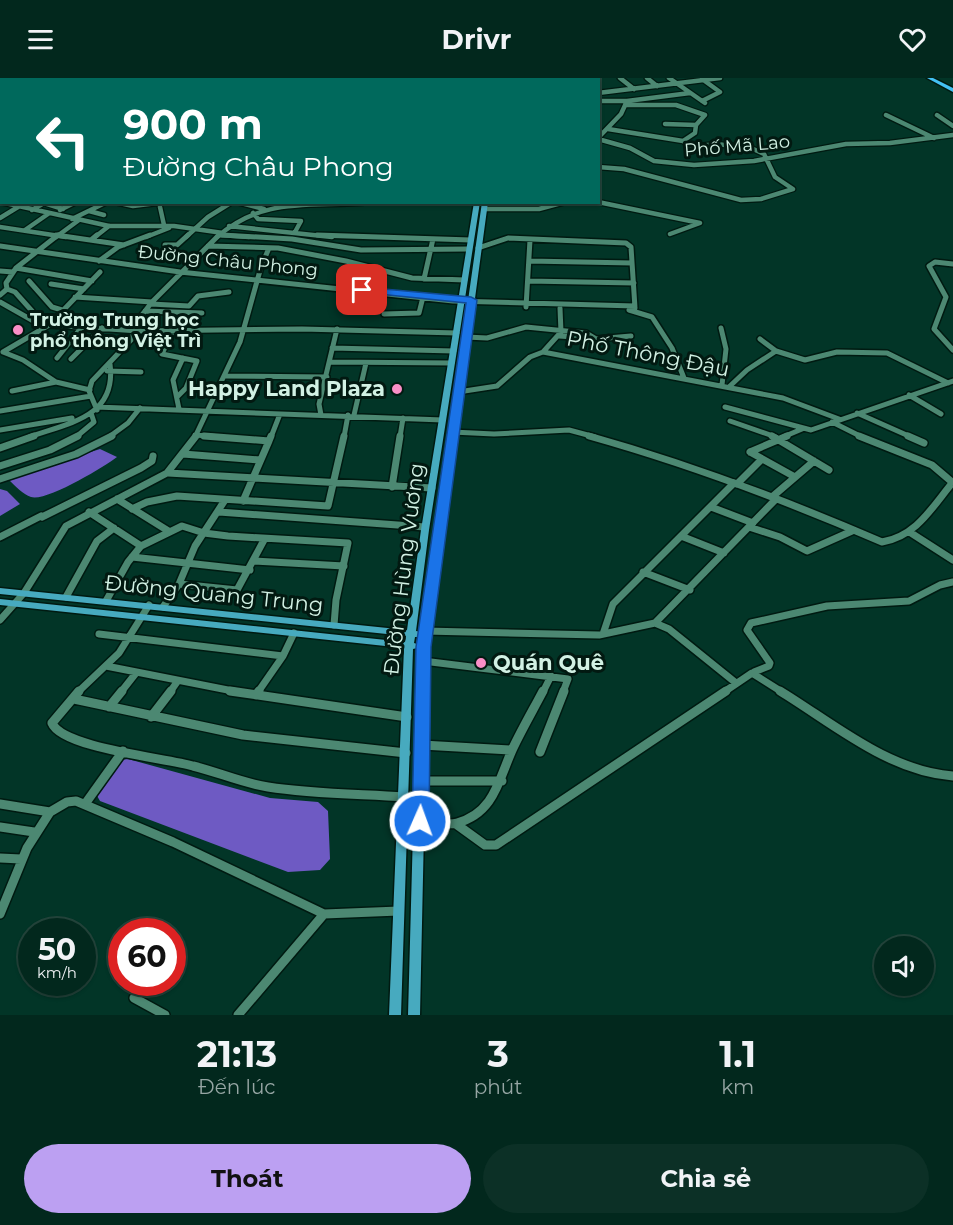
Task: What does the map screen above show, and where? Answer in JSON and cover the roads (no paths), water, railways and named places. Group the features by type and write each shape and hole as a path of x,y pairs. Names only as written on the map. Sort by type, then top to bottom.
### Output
{"highway":[{"path":"929,78 953,90"}],"main road":[{"name":"Đường Hùng Vương","path":"414,1015 422,781 423,647 458,392 465,280 482,205"},
{"name":"Đường Hùng Vương","path":"464,302 473,246"},
{"name":"Đường Hùng Vương","path":"395,1015 409,646 425,527 454,351 462,335"},
{"path":"437,453 450,454"},
{"name":"Đường Quang Trung","path":"0,591 411,634 425,633"},
{"name":"Đường Quang Trung","path":"0,602 423,647"},
{"path":"390,644 402,650 408,658"}],"street":[{"path":"620,78 634,89"},
{"path":"647,78 657,86"},
{"path":"669,78 705,104 687,107"},
{"path":"600,93 720,78"},
{"path":"701,79 720,92 702,101"},
{"path":"600,86 626,103 676,105 705,115 696,125 695,133 683,141"},
{"path":"600,136 608,129 626,103 690,93"},
{"path":"666,96 676,105"},
{"path":"600,101 619,100"},
{"path":"886,115 934,138"},
{"path":"938,115 953,126"},
{"path":"665,123 696,125"},
{"path":"600,167 624,170 732,199 750,200 793,189 775,177 764,154 745,146 713,144 691,147 683,141 608,129"},
{"name":"Phố Mã Lao","path":"600,139 634,150 650,160 667,163 718,164 766,160 846,144 890,143 953,135"},
{"path":"600,202 700,223 670,234"},
{"path":"11,204 109,226 164,225 221,234 292,239 361,249 432,249 473,246 508,238 629,244 635,308"},
{"path":"32,210 42,204"},
{"path":"47,204 63,209"},
{"path":"25,231 50,214 72,204"},
{"path":"72,219 103,204"},
{"path":"159,204 164,225"},
{"path":"165,245 177,245 229,204"},
{"path":"250,204 267,210"},
{"path":"0,448 94,411 110,391 111,368 139,331 145,311 180,272 230,226 253,213 314,204"},
{"path":"482,205 548,209 564,204"},
{"path":"295,232 301,221 298,205"},
{"path":"0,218 18,207"},
{"path":"89,211 104,215"},
{"path":"253,213 258,219 301,221"},
{"path":"7,289 6,283 15,270 36,251 79,220"},
{"path":"156,225 159,231"},
{"path":"91,240 109,226"},
{"path":"99,261 124,244 174,226"},
{"path":"230,226 345,238 433,239 473,246"},
{"path":"0,227 124,244"},
{"path":"424,279 433,239"},
{"path":"526,305 530,240"},
{"name":"Đường Châu Phong","path":"0,246 180,272 464,302 526,305"},
{"path":"208,246 269,248 308,253 424,279 465,280"},
{"path":"0,620 24,593 61,532 74,520 167,473 183,454 209,411 226,376 246,328 269,248"},
{"path":"529,261 632,263"},
{"path":"953,264 935,262 929,266 946,297 934,329 953,350"},
{"path":"0,272 15,270 92,281"},
{"path":"90,393 56,382 23,360 3,352 34,336 100,272"},
{"path":"40,293 61,276"},
{"path":"29,281 52,307 62,310"},
{"path":"528,281 634,284"},
{"path":"51,284 84,289"},
{"path":"0,296 7,289"},
{"path":"7,289 15,292 32,311"},
{"path":"75,297 189,306 198,296 229,292"},
{"path":"384,314 419,314 423,297"},
{"path":"0,302 46,326 81,328 139,331 246,328 337,329 488,338 526,327 609,340 631,336"},
{"path":"526,305 635,308 652,317 672,348 684,378"},
{"path":"526,305 560,308 635,308"},
{"path":"543,352 560,334 560,308"},
{"path":"145,311 202,313"},
{"path":"57,358 81,328"},
{"path":"71,359 102,328"},
{"path":"721,328 726,349 722,385"},
{"path":"321,415 319,404 337,329"},
{"path":"173,330 162,354 197,361 186,388 178,396"},
{"path":"760,339 776,351 805,360 837,352 887,353 951,382"},
{"path":"332,348 454,351"},
{"path":"730,386 747,370 776,351"},
{"name":"Phố Thông Đậu","path":"458,392 497,386 530,357 543,352 580,357 637,372 730,386 791,400 836,420 857,435 932,465 953,482"},
{"path":"179,409 173,380 183,358"},
{"path":"330,362 452,363"},
{"path":"132,508 147,501 168,497 325,507 329,505 366,363"},
{"path":"0,466 63,443 83,432 94,422 90,385 102,370 111,368 141,372"},
{"path":"226,376 327,377"},
{"path":"12,391 56,382"},
{"path":"725,407 811,430 951,382"},
{"path":"218,392 256,393"},
{"path":"0,411 90,393"},
{"path":"909,395 941,414"},
{"path":"0,430 94,411 140,408 443,420"},
{"path":"0,478 96,443 123,428 140,408"},
{"path":"857,413 924,444"},
{"path":"243,501 280,414"},
{"path":"392,487 403,418"},
{"path":"730,421 778,438 829,470"},
{"path":"795,477 750,452 802,429"},
{"path":"452,432 494,434 569,430 651,453 819,514 852,531 882,542 893,541 911,533 953,482"},
{"path":"195,435 269,441"},
{"path":"183,454 260,460"},
{"path":"0,537 141,468 152,461 153,456"},
{"path":"603,634 610,609 643,572 762,459"},
{"path":"425,633 603,634 656,623 690,590 774,498 814,461"},
{"path":"167,473 432,488"},
{"path":"117,499 170,532"},
{"path":"163,607 179,584 186,562 225,500"},
{"path":"711,507 807,551 852,531"},
{"path":"89,512 141,546"},
{"path":"219,512 425,527"},
{"path":"106,601 141,546 188,526 204,533 264,540 348,543 336,600 334,625"},
{"path":"66,597 97,541 114,528"},
{"path":"911,533 953,560"},
{"path":"681,536 724,553"},
{"path":"179,584 237,590 250,570 264,540"},
{"path":"132,557 250,570"},
{"path":"253,561 344,566"},
{"path":"643,572 690,590"},
{"path":"420,821 456,824 485,845 496,845 751,673 769,666 770,663 747,630 749,624 827,606 909,601 940,585 953,582"},
{"path":"149,605 129,638 106,666 81,688 52,723 54,728 72,739 106,749 191,765 280,789 405,797"},
{"path":"656,623 669,629 736,683"},
{"path":"256,695 283,656 294,633"},
{"path":"99,634 283,656"},
{"path":"423,661 568,679 540,752"},
{"path":"106,666 177,682 407,717"},
{"path":"110,707 136,673"},
{"path":"751,673 758,674 893,761 927,774 953,776"},
{"path":"456,824 476,814 487,804 502,781 512,750 551,676"},
{"path":"151,717 177,682"},
{"path":"74,699 243,735 406,753"},
{"path":"422,745 512,750"},
{"path":"85,804 123,751"},
{"path":"422,781 502,781"},
{"path":"0,914 34,832 50,812 67,802 85,804 173,842 324,914 399,910"},
{"path":"0,804 50,812"},
{"path":"0,827 34,832"},
{"path":"0,858 21,859"},
{"path":"238,1015 324,914"},
{"path":"134,998 165,1015"}],"place":[{"name":"Trường Trung học phổ thông Việt Trì","path":"18,330"},
{"name":"Happy Land Plaza","path":"397,389"},
{"name":"Quán Quê","path":"481,663"}]}
